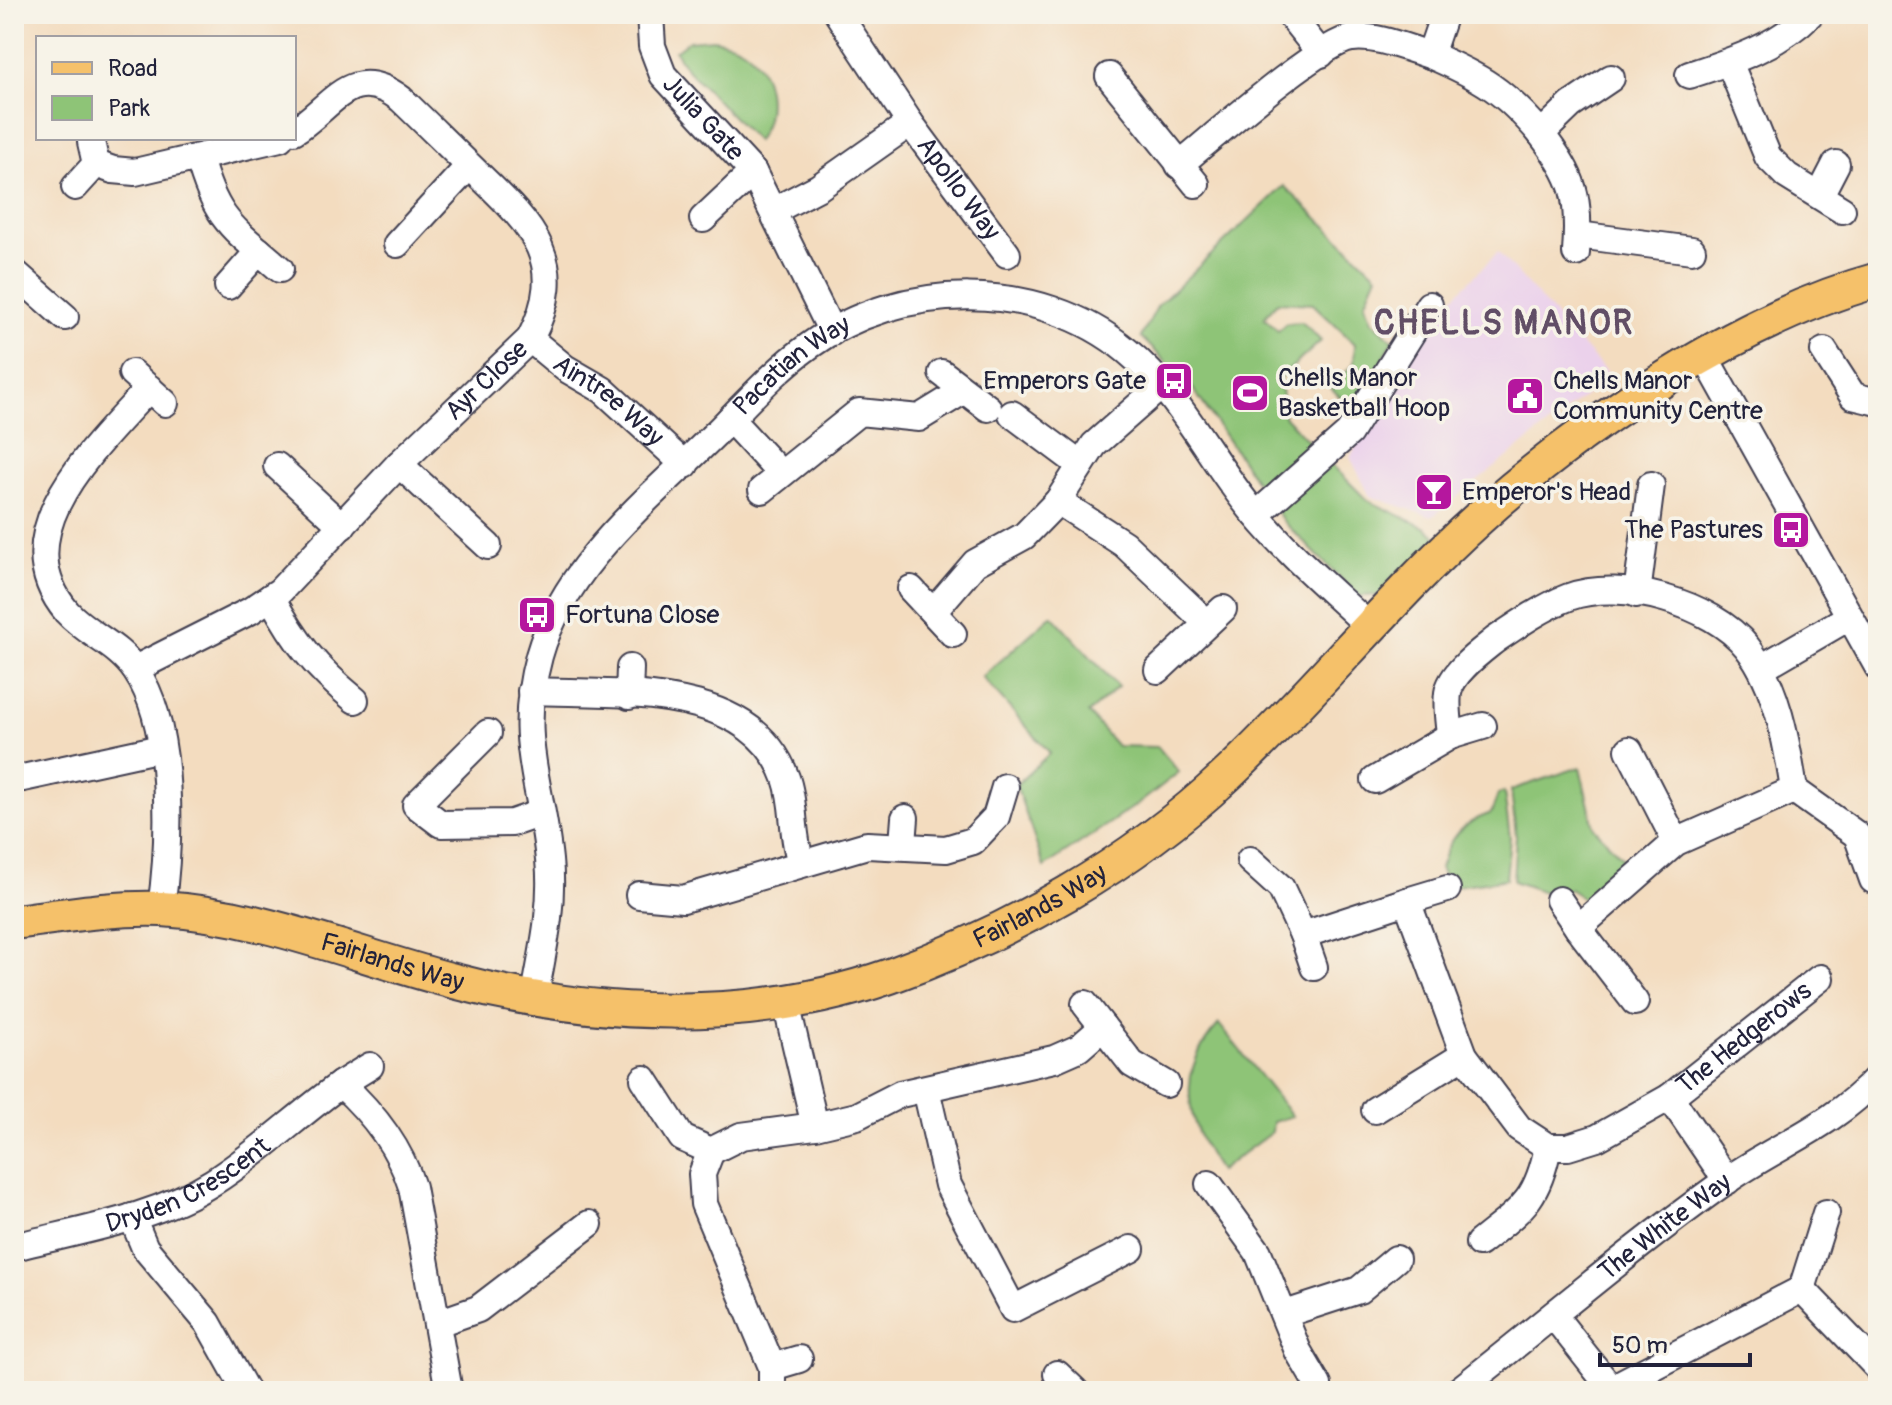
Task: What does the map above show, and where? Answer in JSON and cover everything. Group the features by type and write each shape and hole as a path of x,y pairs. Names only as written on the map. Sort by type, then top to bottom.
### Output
{"main road":[{"name":"Fairlands Way","path":"14,922 94,912 161,909 244,920 346,947 447,980 534,1000 629,1009 786,1003 888,976 1008,926 1083,884 1157,832 1225,778 1477,519 1583,432 1705,357 1788,315 1878,280"}],"street":[{"name":"Julia Gate","path":"650,14 652,46 663,75 753,172 795,263 832,332"},
{"name":"Apollo Way","path":"838,14 910,123 1007,254"},
{"path":"1289,14 1321,54"},
{"path":"1430,55 1444,14"},
{"path":"1689,75 1729,62 1795,29 1810,14"},
{"path":"1109,76 1188,175 1321,54 1348,39 1362,38 1430,55 1481,77 1516,105 1566,166 1578,205 1577,244 1692,250"},
{"path":"1729,62 1768,157 1787,176 1842,210"},
{"path":"1541,134 1571,105 1611,78"},
{"name":"Ayr Close","path":"135,669 250,611 271,597 399,464 530,339 544,304 546,275 541,248 525,219 401,99 383,88 363,85 345,89 296,129"},
{"name":"Apollo Way","path":"773,211 819,187 910,123"},
{"path":"75,187 94,153 125,173 272,140"},
{"path":"199,158 209,192 220,214 280,269"},
{"path":"1820,195 1836,164"},
{"path":"397,244 408,214 469,166"},
{"name":"Julia Gate","path":"703,219 753,172"},
{"path":"228,286 259,251"},
{"path":"17,279 65,317"},
{"name":"Pacatian Way","path":"534,1000 551,888 529,752 531,691 540,652 570,588 613,535 792,359 832,332 885,308 933,298 990,297 1021,302 1103,334 1128,352 1183,410 1216,464 1256,515 1371,628"},
{"path":"1256,515 1349,433 1429,305"},
{"name":"Aintree Way","path":"530,339 574,375 603,390 685,465"},
{"path":"1824,351 1853,396 1878,402"},
{"path":"1705,357 1878,667"},
{"path":"942,373 963,391 1000,411 1079,464"},
{"path":"933,612 975,563 1024,536 1058,501 1094,445 1161,386"},
{"path":"148,388 53,498 41,536 43,566 58,602 67,613 120,651 135,669 148,694 161,748 168,816 161,909"},
{"path":"730,419 771,482 859,412 919,418 963,391"},
{"path":"399,464 454,531 488,546"},
{"path":"277,466 342,526"},
{"path":"1637,594 1651,485"},
{"path":"1058,501 1124,544 1215,616 1158,670"},
{"path":"911,589 953,634"},
{"path":"1450,736 1448,691 1473,656 1511,629 1570,597 1601,593 1637,594 1683,603 1717,618 1747,647 1761,668 1781,725 1794,790 1857,835 1873,880"},
{"path":"271,597 295,642 318,670 355,700"},
{"path":"1761,668 1849,617"},
{"path":"629,696 630,668"},
{"path":"531,691 629,696 714,707 759,738 786,778 795,846 801,862"},
{"path":"1375,780 1450,736 1483,726"},
{"path":"488,733 416,805 441,824 512,823 541,813"},
{"path":"23,778 49,763 161,748"},
{"path":"1629,750 1676,842"},
{"path":"652,902 683,899 739,885 801,862 867,845 903,844 946,849 973,841 996,817 1005,787"},
{"path":"1578,928 1676,842 1794,790"},
{"path":"903,844 905,818"},
{"path":"1250,860 1281,888 1314,967"},
{"path":"1303,935 1447,889"},
{"path":"1559,900 1635,1002"},
{"path":"1407,901 1464,1055 1519,1128 1548,1147 1541,1182 1530,1201 1479,1243"},
{"name":"The Hedgerows","path":"1548,1147 1568,1147 1597,1138 1670,1097 1820,978"},
{"path":"786,1003 815,1126"},
{"path":"1085,1004 1132,1064 1166,1084"},
{"path":"799,1359 772,1379 704,1204 702,1174 711,1151 741,1136 845,1120 900,1094 1054,1059 1079,1048 1103,1027"},
{"path":"1375,1110 1464,1055"},
{"name":"Dryden Crescent","path":"14,1247 132,1217 214,1182 341,1084 370,1066"},
{"name":"The White Way","path":"1458,1391 1727,1181 1827,1123 1878,1077"},
{"path":"644,1079 682,1138 711,1151"},
{"path":"341,1084 362,1103 404,1162 412,1187 449,1391"},
{"path":"926,1089 948,1185 1013,1309 1131,1249"},
{"name":"The Hedgerows","path":"1670,1097 1727,1181"},
{"path":"1209,1184 1258,1252 1298,1351 1317,1389"},
{"path":"1554,1316 1608,1389 1802,1289 1828,1244 1826,1213"},
{"path":"132,1217 138,1238 208,1323 246,1391"},
{"path":"438,1323 478,1309 589,1224"},
{"path":"1285,1314 1365,1297 1396,1259"},
{"path":"1802,1289 1877,1366"}],"shaded area":[{"path":"1498,252 1610,376 1432,517 1370,496 1350,457 1427,324"}],"green space":[{"path":"713,39 743,49 760,68 769,106 763,131 756,141 685,67 675,51 688,41"},
{"path":"1284,186 1377,275 1365,303 1372,321 1393,340 1356,413 1331,388 1354,363 1355,344 1313,304 1277,302 1264,318 1278,331 1285,324 1302,322 1321,341 1280,378 1284,416 1367,500 1426,528 1439,539 1386,595 1358,596 1284,522 1193,389 1141,337 1158,305"},
{"path":"1052,615 1118,687 1088,713 1117,746 1158,747 1179,772 1141,802 1044,867 1016,785 1050,753 982,677"},
{"path":"1580,767 1594,828 1630,866 1586,900 1569,889 1558,897 1513,881 1516,836 1511,790"},
{"path":"1504,792 1510,837 1506,879 1449,887 1440,868 1452,839 1463,827 1491,813 1498,794"},
{"path":"1219,1024 1292,1116 1273,1122 1272,1132 1219,1171 1198,1134 1190,1096 1196,1060"}],"place":[{"name":"Emperors Gate","path":"1174,381"},
{"name":"Chells Manor Basketball Hoop","path":"1250,393"},
{"name":"Chells Manor Community Centre","path":"1525,396"},
{"name":"Emperor's Head","path":"1434,492"},
{"name":"The Pastures","path":"1791,530"},
{"name":"Fortuna Close","path":"537,615"}],"district":[{"name":"CHELLS MANOR","path":"1504,323"}]}
